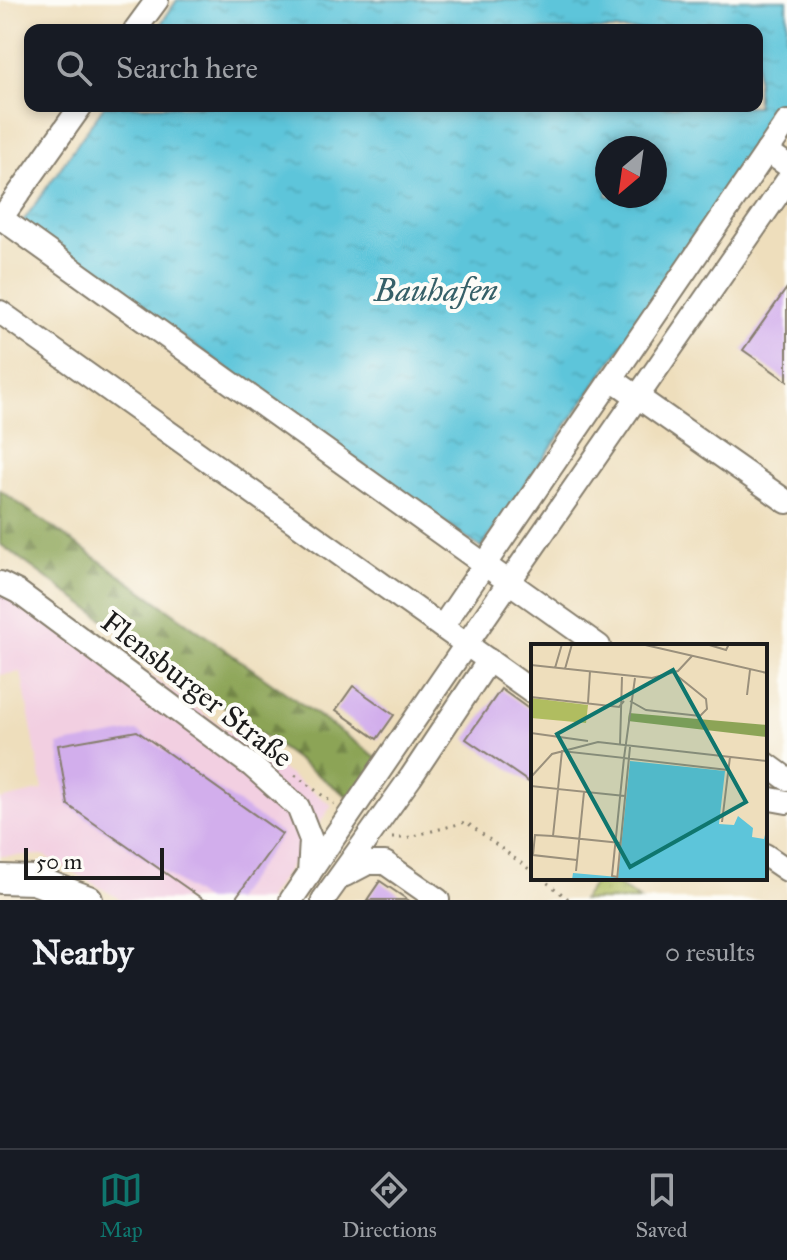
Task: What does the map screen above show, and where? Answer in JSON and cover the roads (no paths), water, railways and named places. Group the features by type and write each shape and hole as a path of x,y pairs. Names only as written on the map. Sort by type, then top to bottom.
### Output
{"main road":[{"path":"11,878 88,900"}],"street":[{"path":"139,24 157,0"},
{"path":"77,112 1,219 596,644"},
{"path":"442,627 787,122"},
{"path":"767,151 787,165"},
{"path":"291,900 787,181"},
{"path":"0,312 531,691"},
{"path":"612,379 787,502"},
{"name":"Flensburger Straße","path":"0,583 18,592 151,689 252,766 298,807 311,840 309,875"},
{"path":"323,900 406,785 489,660"},
{"path":"767,764 787,779"},
{"path":"382,769 406,785"},
{"path":"767,798 787,802"},
{"path":"767,856 787,870"},
{"path":"340,877 368,863 385,863 438,900"}],"water":[{"name":"Bauhafen","path":"177,0 787,0 787,109 481,548 22,223 100,112 763,112 763,24 161,24"}]}
